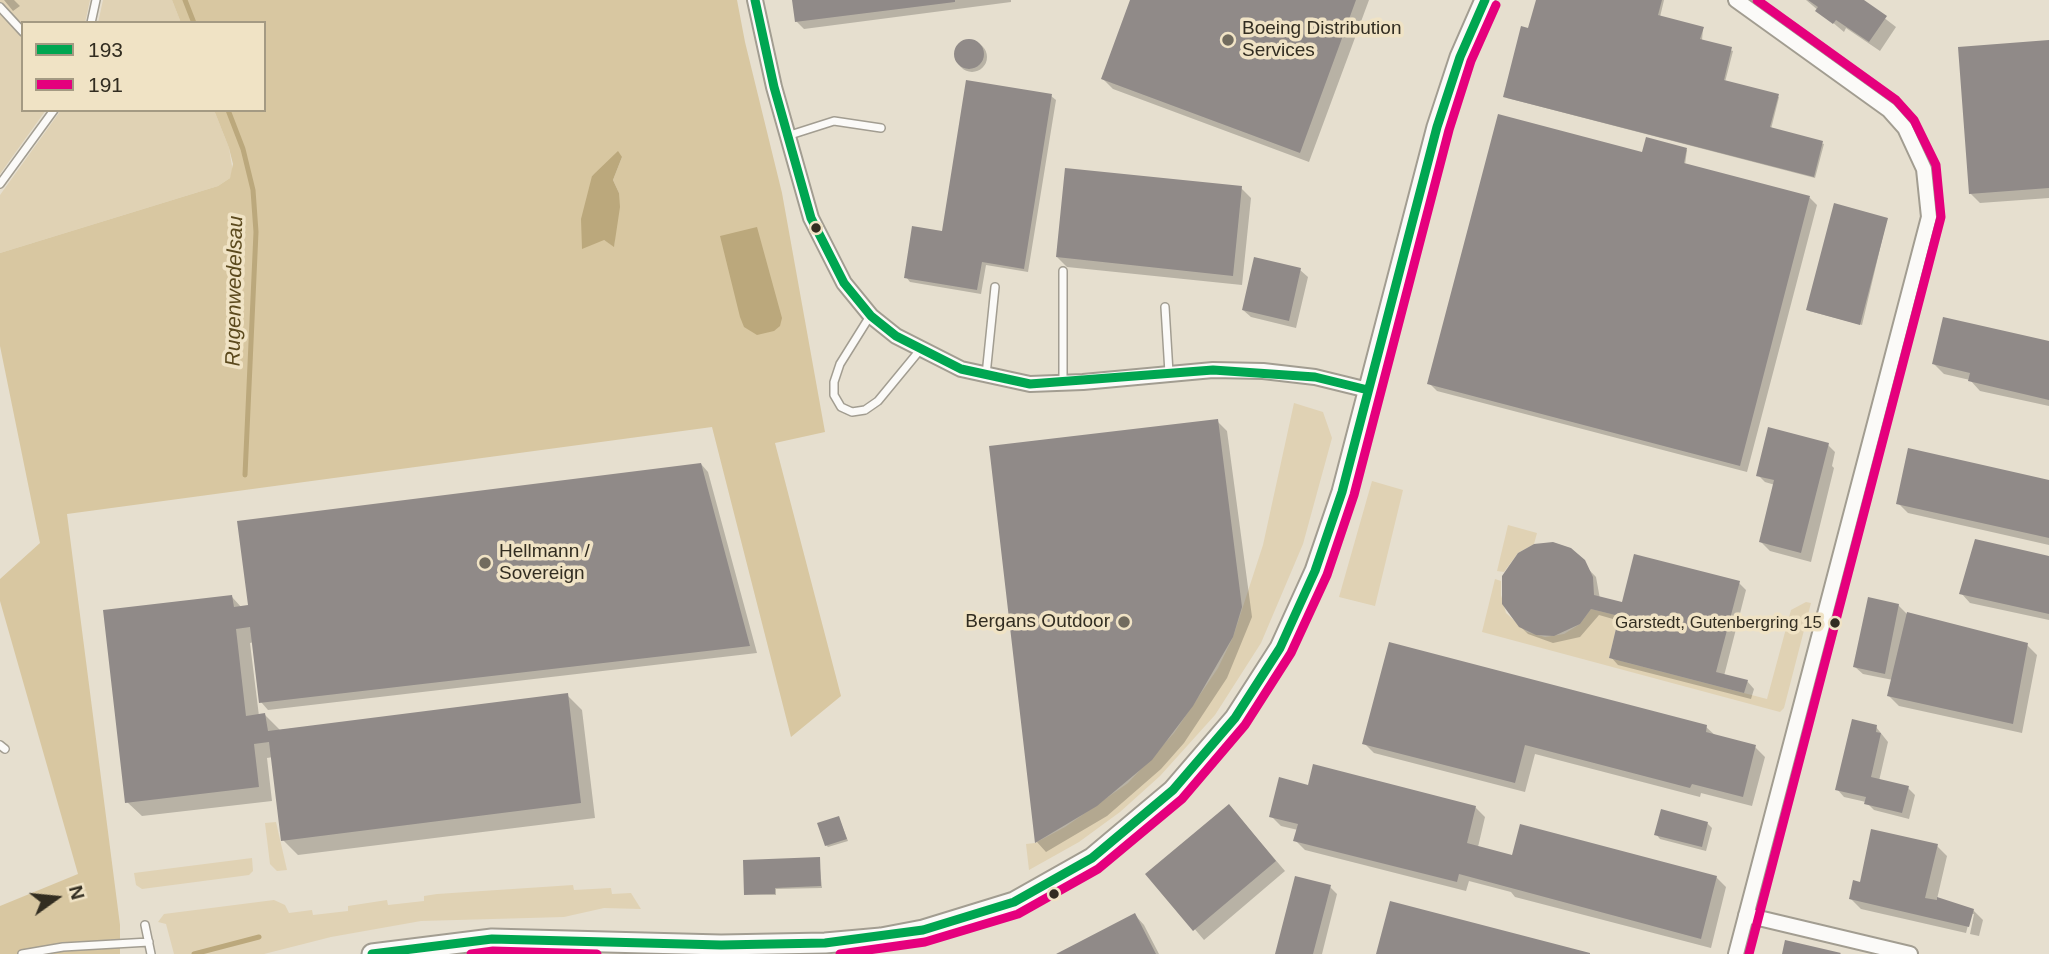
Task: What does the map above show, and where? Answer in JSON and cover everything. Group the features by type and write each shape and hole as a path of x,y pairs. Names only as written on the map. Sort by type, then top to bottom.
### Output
{"main road":[{"path":"372,954 492,939 539,947 721,945 827,948 923,930 1013,902 1092,858 1172,790 1235,718 1280,648 1315,571 1342,492 1437,127 1460,57 1485,0"}],"street":[{"path":"755,0 786,136 811,218 827,254 844,283 871,316 920,350 961,369 1030,384 1169,373 1262,371 1315,377 1368,390"},
{"path":"1735,954 1929,216 1929,192 1915,146 1889,110 1736,0"},
{"path":"1746,915 1910,954"}],"lane":[{"path":"91,21 96,0"},
{"path":"0,7 21,30"},
{"path":"0,184 53,112"},
{"path":"786,136 834,121 881,128"},
{"path":"1063,271 1063,383"},
{"path":"986,375 995,287"},
{"path":"1166,307 1169,373"},
{"path":"871,316 837,373 834,395 841,407 852,412 865,411 878,401 920,350"},
{"path":"145,925 151,954"},
{"path":"22,954 63,947 149,942"}],"shaded area":[{"path":"0,0 90,0 85,21 21,21 21,112 45,112 0,174"},
{"path":"103,0 172,0 180,21 98,21"},
{"path":"172,0 737,0 782,193 825,432 775,443 841,696 791,737 712,427 67,514 120,925 120,954 0,954 0,906 78,874 0,601 0,579 40,543 0,346 0,253 218,186 230,178 233,164 215,112 266,112 266,21 180,21","holes":["622,157 613,180 619,193 614,246 604,240 592,176"]},
{"path":"60,112 215,112 229,148 233,172 230,178 218,186 0,253 0,195"},
{"path":"618,151 622,157 613,180 619,193 620,207 614,247 604,240 582,249 581,219 592,176"},
{"path":"757,227 782,318 780,326 774,331 757,335 744,327 740,317 720,236"},
{"path":"1294,403 1323,412 1332,438 1303,544 1261,643 1215,715 1160,776 1120,812 1079,842 1029,870 1026,844 1035,843 1065,827 1128,783 1174,733 1218,668 1233,637 1263,545"},
{"path":"1372,481 1403,490 1375,606 1339,597"},
{"path":"1508,525 1537,533 1534,544 1518,553 1504,572 1497,571"},
{"path":"1495,579 1501,581 1501,595 1506,613 1527,632 1545,637 1564,634 1580,624 1591,609 1619,616 1609,658 1767,699 1791,610 1806,602 1811,603 1784,708 1780,712 1482,632"},
{"path":"276,822 287,870 277,871 270,864 265,823"},
{"path":"252,858 253,871 249,875 142,889 136,885 134,873"},
{"path":"573,885 574,890 611,888 612,894 631,893 641,909 604,908 564,917 421,921 331,937 264,954 174,954 166,924 158,922 164,914 274,900 285,905 289,913 312,910 313,915 348,911 348,906 387,900 388,905 424,901 424,896 437,894"}],"building":[{"path":"792,0 955,0 955,2 795,22"},
{"name":"Boeing Distribution Services","path":"1130,0 1356,0 1300,153 1101,79"},
{"path":"1536,0 1662,0 1658,15 1704,27 1700,39 1732,47 1724,80 1779,94 1770,127 1823,141 1814,177 1503,97 1521,26 1528,28"},
{"path":"1808,0 1864,0 1887,16 1869,42 1836,20 1833,24 1815,11 1818,7"},
{"path":"969,39 975,40 983,48 983,60 975,68 969,69 963,68 955,60 954,54 955,48 963,40"},
{"path":"2049,40 2049,188 1969,194 1958,47"},
{"path":"966,80 1052,94 1024,269 982,262 977,290 904,278 912,226 942,231"},
{"path":"1498,114 1642,152 1646,137 1687,148 1684,163 1810,196 1740,466 1427,384"},
{"path":"1065,168 1242,186 1233,276 1056,257"},
{"path":"1834,203 1888,218 1860,325 1806,310"},
{"path":"1254,257 1301,268 1289,321 1242,310"},
{"path":"1943,317 2049,341 2049,400 1968,381 1970,373 1932,364"},
{"name":"Bergans Outdoor","path":"1218,419 1242,607 1233,637 1193,706 1152,760 1097,806 1035,843 989,446"},
{"path":"1768,427 1829,443 1801,553 1759,542 1774,480 1756,476"},
{"path":"1908,448 2049,480 2049,538 1896,504"},
{"path":"701,463 750,646 259,703 250,627 236,629 246,716 265,713 268,731 568,693 581,803 281,841 269,742 254,744 259,787 125,803 103,610 232,595 234,607 248,605 237,521"},
{"path":"1975,539 2049,556 2049,614 1959,594"},
{"path":"1553,542 1571,548 1585,560 1593,577 1594,595 1622,602 1634,554 1740,581 1716,672 1748,680 1744,693 1609,658 1619,616 1591,609 1580,624 1554,636 1536,635 1519,627 1502,604 1502,576 1518,553 1534,544"},
{"path":"1868,597 1899,604 1885,674 1853,667"},
{"path":"1907,612 2028,643 2013,724 1887,696"},
{"path":"1389,642 1707,725 1706,732 1756,745 1743,797 1692,784 1690,788 1525,745 1515,783 1362,744"},
{"path":"1852,719 1877,725 1876,732 1881,733 1871,777 1909,786 1902,813 1864,804 1866,797 1835,790"},
{"path":"1313,764 1476,806 1467,843 1512,855 1520,824 1717,876 1701,939 1459,874 1457,882 1293,841 1298,824 1269,817 1279,777 1308,785"},
{"path":"1229,804 1276,861 1193,931 1145,874"},
{"path":"1661,809 1708,822 1702,847 1654,835"},
{"path":"839,816 847,839 825,846 817,823"},
{"path":"1871,829 1938,844 1925,898 1937,900 1937,897 1974,909 1969,927 1849,899 1853,880 1860,882"},
{"path":"820,857 821,886 775,888 775,894 744,895 743,860"},
{"path":"1295,876 1331,885 1313,954 1275,954"},
{"path":"1390,901 1590,953 1590,954 1376,954"},
{"path":"1135,913 1156,954 1056,954"},
{"path":"1785,940 1841,953 1782,954"}],"waterway":[{"name":"Rugenwedelsau","path":"185,0 193,21"},
{"name":"Rugenwedelsau","path":"229,112 243,149 253,190 256,232 245,475"},
{"path":"194,954 259,937"}],"transit line":[{"name":"193","path":"755,0 774,87 811,218 844,283 871,316 896,336 961,369 1030,384 1213,370 1315,377 1368,390"},
{"name":"193","path":"372,954 492,939 721,945 825,943 923,930 1014,902 1092,858 1173,790 1235,718 1280,648 1315,571 1342,492 1437,127 1460,57 1485,0"},
{"name":"191","path":"1749,954 1941,217 1936,165 1914,120 1896,100 1757,0"},
{"name":"191","path":"840,954 925,942 1018,914 1098,869 1182,799 1245,725 1291,653 1327,575 1354,495 1449,130 1471,61 1496,5"},
{"name":"191","path":"471,954 493,951 597,954"}],"place":[{"name":"Boeing Distribution Services","path":"1228,40"},
{"name":"Hellmann / Sovereign","path":"485,563"},
{"name":"Bergans Outdoor","path":"1124,622"},
{"name":"Garstedt, Gutenbergring 15","path":"1835,623"}]}
